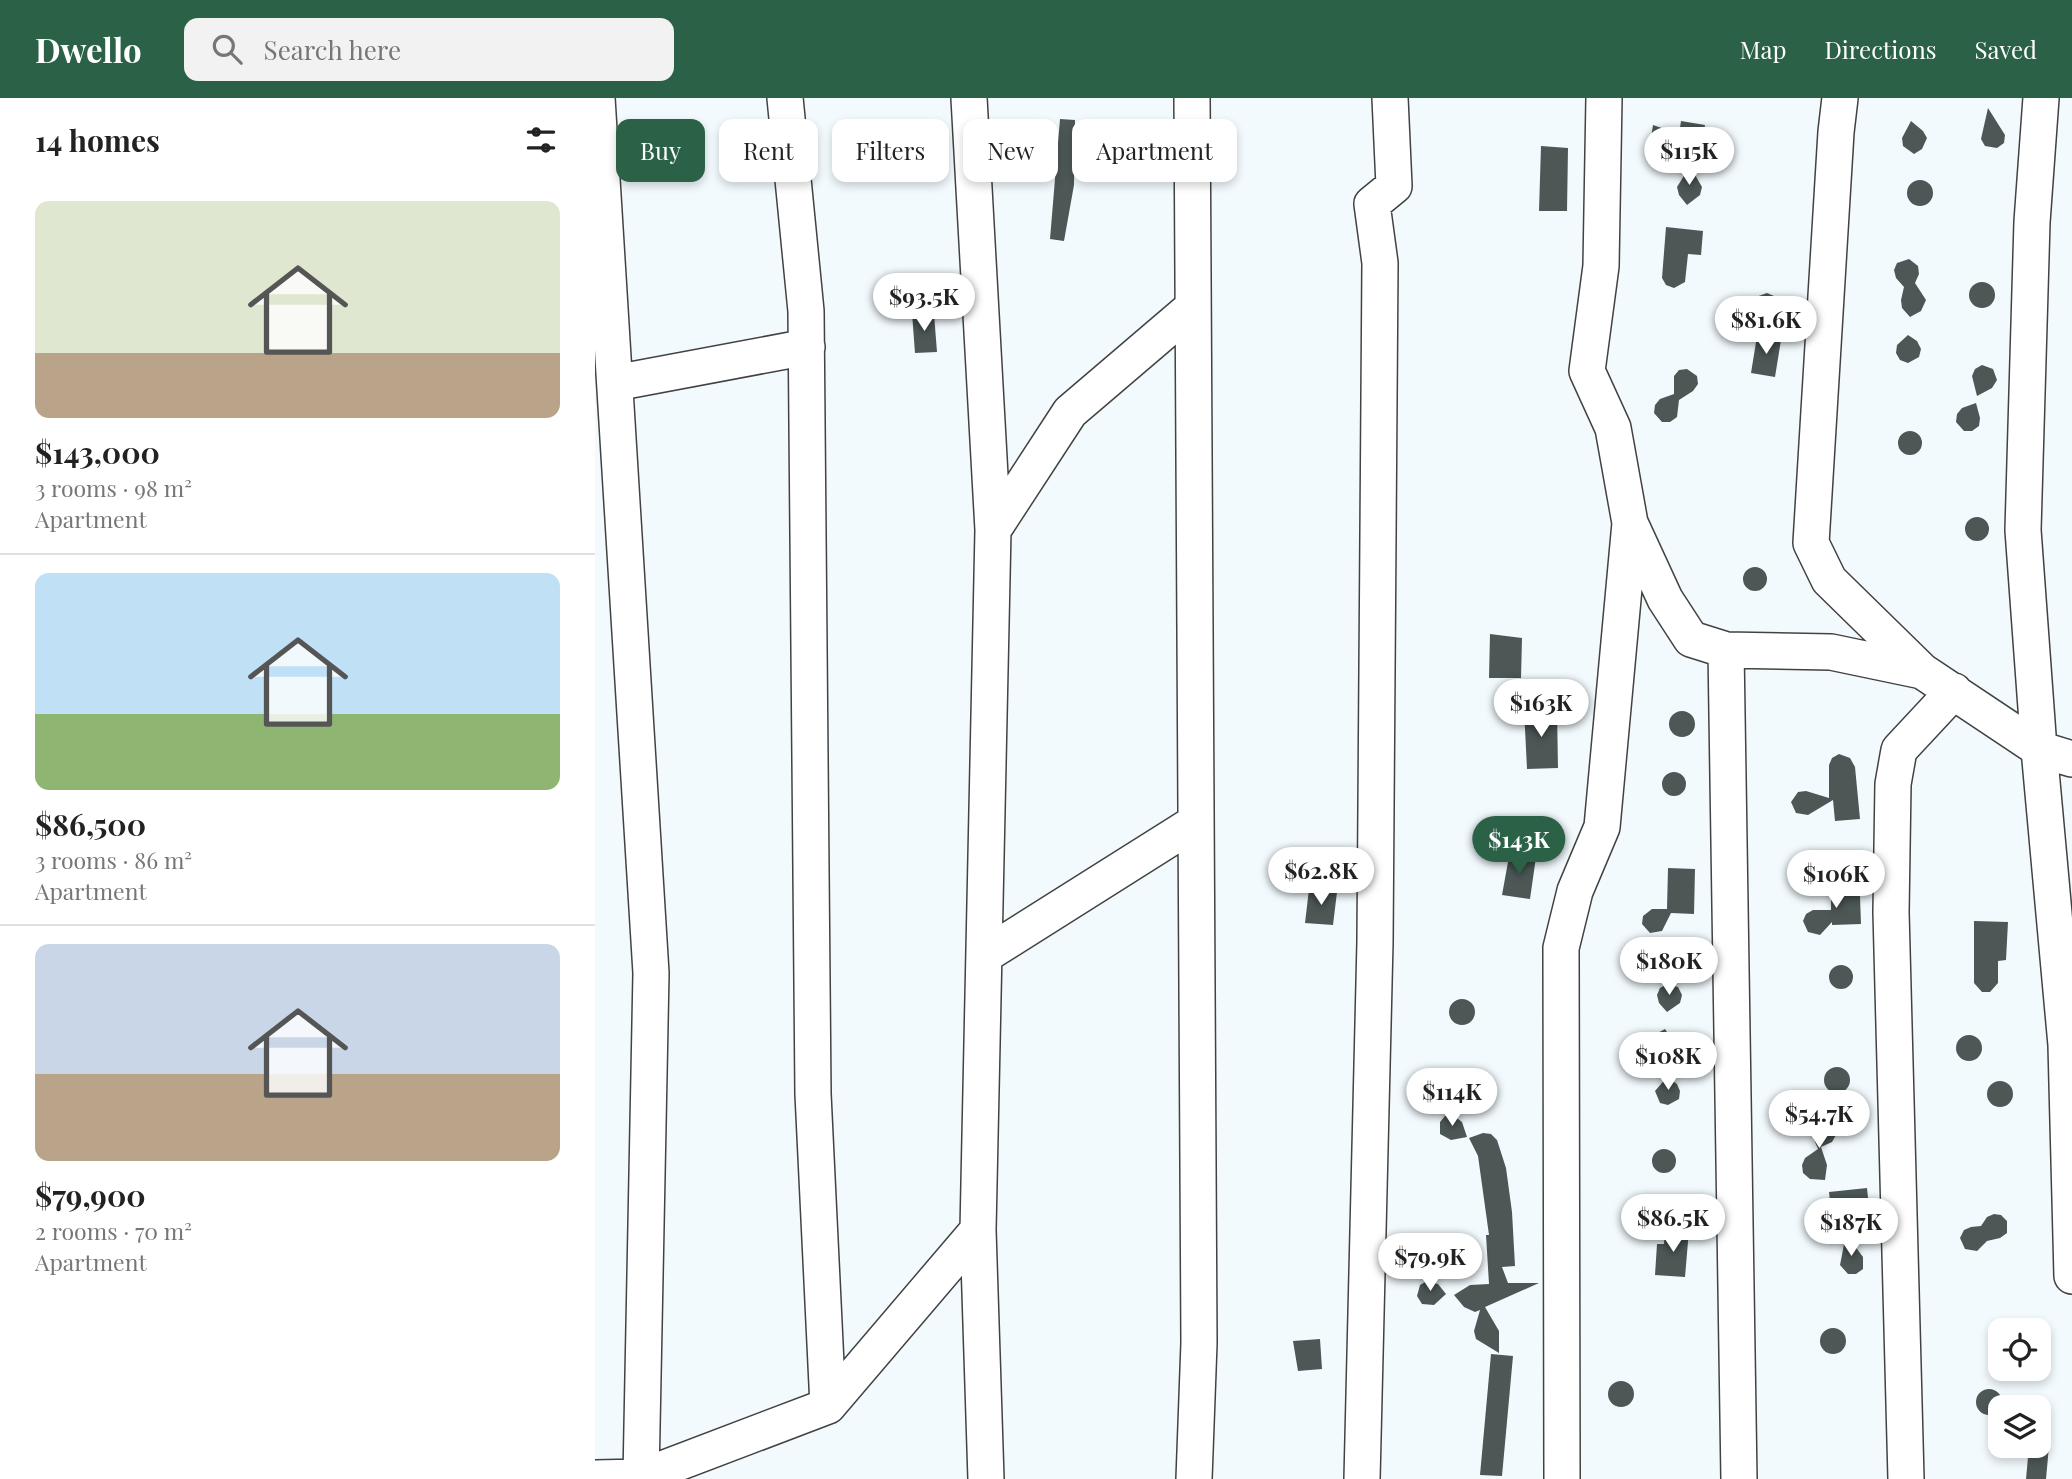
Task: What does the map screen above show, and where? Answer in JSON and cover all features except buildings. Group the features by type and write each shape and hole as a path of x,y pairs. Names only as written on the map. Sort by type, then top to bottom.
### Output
{"street":[{"path":"597,98 651,973 641,1477"},
{"path":"785,98 806,311 813,1094 828,1406"},
{"path":"969,98 993,530 978,1230 986,1479"},
{"path":"1192,98 1199,1343 1194,1479"},
{"path":"1362,1479 1375,928 1380,263 1372,204 1394,186 1389,98"},
{"path":"1604,98 1601,266 1587,371 1613,428 1630,523 1665,599 1691,639 1726,650 1831,652 1922,671"},
{"path":"1840,98 1811,543 1829,580 1922,671 2039,749 2072,759"},
{"path":"2041,98 2032,222 2023,530 2039,749 2066,1045 2072,1276"},
{"path":"993,530 1070,412 1193,307"},
{"path":"615,383 807,346"},
{"path":"1562,1479 1561,948 1575,891 1602,827 1630,523"},
{"path":"1726,650 1739,1479"},
{"path":"1906,1479 1891,912 1893,784 1899,750 1954,691"},
{"path":"985,955 1196,822"},
{"path":"595,1478 641,1477 828,1406 978,1230"}]}
